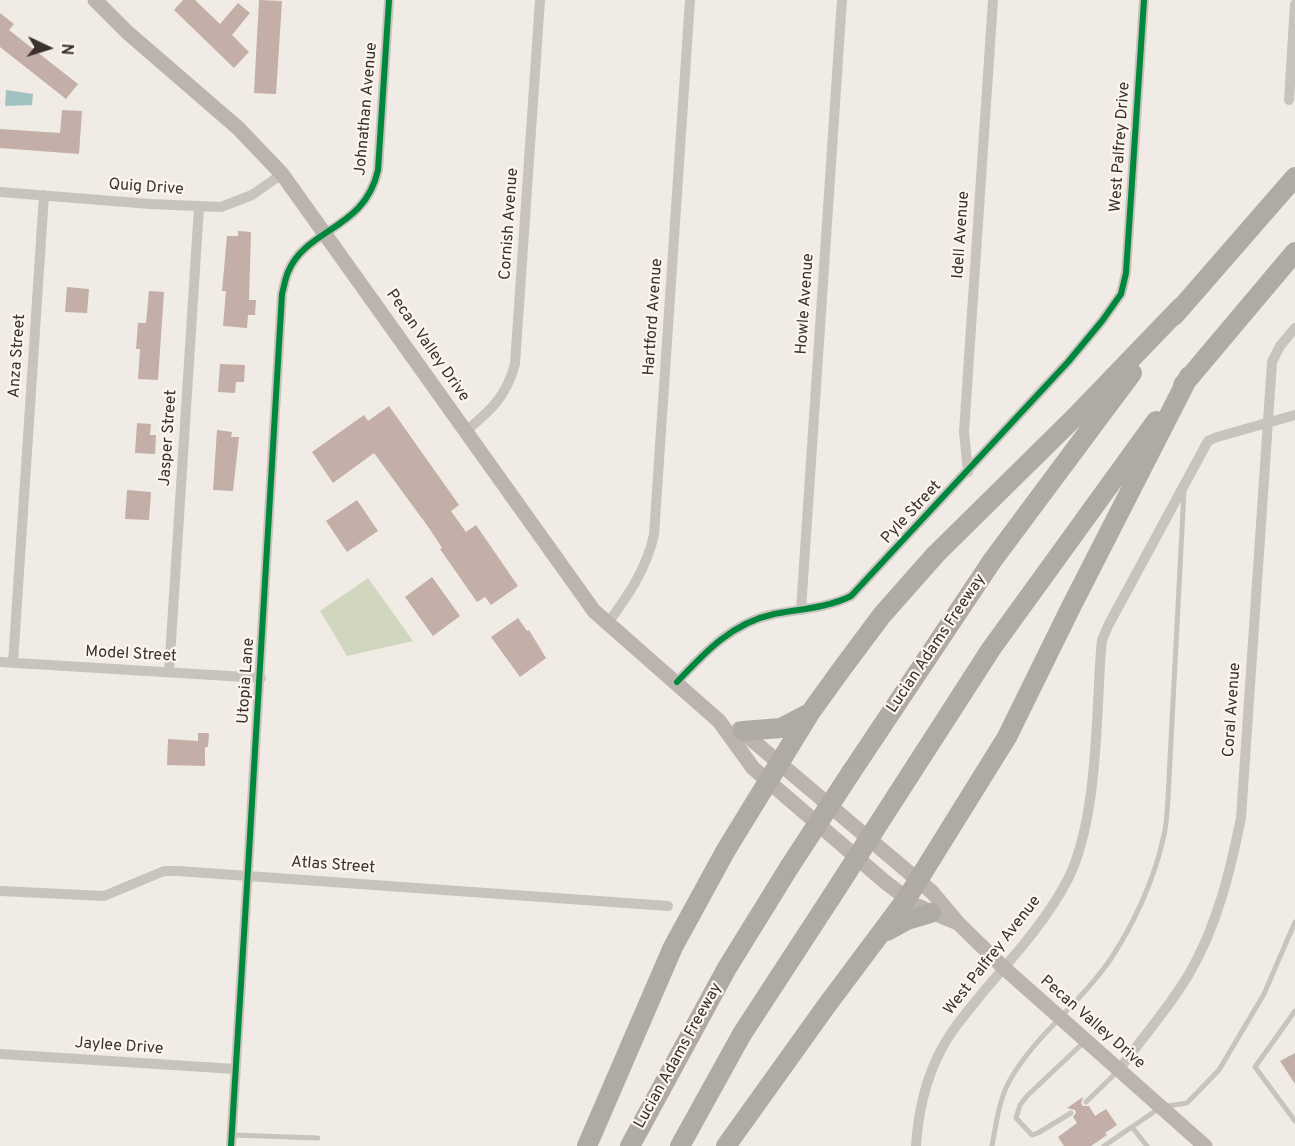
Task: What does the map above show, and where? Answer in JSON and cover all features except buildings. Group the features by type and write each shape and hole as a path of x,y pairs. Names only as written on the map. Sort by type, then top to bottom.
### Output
{"highway":[{"name":"Lucian Adams Freeway","path":"630,1146 728,968 790,866 992,561 1181,306 1295,177"},
{"path":"680,1146 742,1034 1004,631 1190,376 1295,252"},
{"path":"587,1146 672,947 714,871 810,713 869,632 936,554 1079,413 1181,306"},
{"path":"726,1146 826,1005 919,880 1007,737 1190,376"},
{"path":"743,731 781,728 810,713"},
{"path":"879,936 907,920 931,913"}],"main road":[{"name":"Pecan Valley Drive","path":"95,0 127,32 238,128 282,174 580,595 607,624 677,682 719,721 753,768 768,781 906,898 931,913 958,923"},
{"name":"Pecan Valley Drive","path":"719,721 743,731 919,880 958,923 1004,968 1205,1146"}],"street":[{"name":"Johnathan Avenue","path":"326,234 360,208 374,186 378,170 389,0"},
{"name":"Cornish Avenue","path":"465,432 497,403 507,389 515,364 540,0"},
{"name":"Hartford Avenue","path":"607,624 640,576 649,556 654,535 690,0"},
{"name":"Howle Avenue","path":"801,610 842,0"},
{"name":"Idell Avenue","path":"968,472 964,432 993,0"},
{"name":"West Palfrey Drive","path":"1121,294 1126,273 1144,0"},
{"path":"1289,100 1295,4"},
{"name":"Quig Drive","path":"0,192 221,207 252,195 282,174"},
{"name":"Anza Street","path":"13,663 44,195"},
{"name":"Jasper Street","path":"169,672 199,207"},
{"name":"Utopia Lane","path":"231,1141 261,678 282,294 288,270 294,261 310,245 326,234"},
{"name":"Pyle Street","path":"677,682 705,652 734,630 757,619 835,602 851,596 1068,362 1121,294"},
{"name":"Coral Avenue","path":"1119,1070 1189,973 1219,907 1230,868 1241,818 1272,362 1280,346 1295,328"},
{"path":"1185,481 1208,441 1295,415"},
{"name":"West Palfrey Avenue","path":"916,1146 925,1092 939,1052 962,1018 1046,916 1069,878 1081,845 1093,770 1102,640 1185,481"},
{"name":"Model Street","path":"0,662 261,678"},
{"name":"Atlas Street","path":"0,891 104,896 164,871 247,874 668,906"},
{"name":"Jaylee Drive","path":"0,1054 235,1070"}],"lane":[{"path":"992,1146 1009,1081 1032,1048 1109,961 1142,898 1164,834 1168,798 1185,481"},
{"path":"1104,1146 1161,1107 1187,1103 1219,1071 1264,994 1295,922"},
{"path":"1295,1011 1255,1066 1295,1121"},
{"path":"1071,1113 1032,1135 1016,1118 1020,1105 1027,1096 1085,1040"},
{"path":"1086,1102 1119,1070"},
{"path":"1132,1127 1147,1146"},
{"path":"231,1141 318,1138"}],"green space":[{"path":"368,578 413,641 347,656 320,611"}],"water":[{"path":"6,90 33,94 32,105 5,106"}],"cycle path":[{"path":"231,1146 282,294 288,272 297,257 308,246 349,217 371,190 378,170 389,0"},
{"path":"677,682 720,640 745,624 774,614 823,606 851,596 1068,362 1121,294 1126,273 1144,0"}]}
